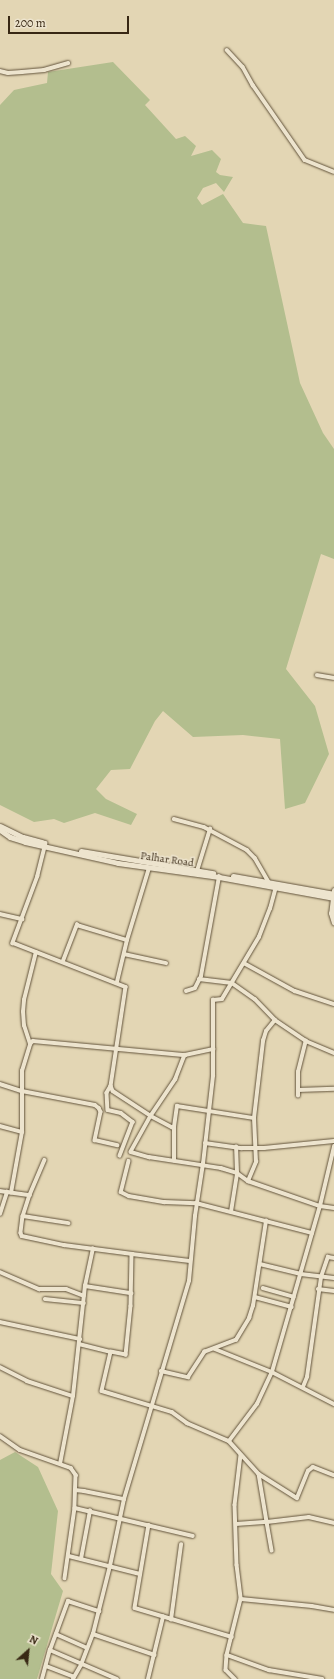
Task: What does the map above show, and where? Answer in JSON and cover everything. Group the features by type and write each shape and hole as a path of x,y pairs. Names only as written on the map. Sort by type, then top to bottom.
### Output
{"main road":[{"name":"Palhar Road","path":"0,826 23,837 46,845 197,872 269,882 334,895"},
{"name":"Palhar Road","path":"0,830 10,836 149,868 197,872 276,887 334,895"},
{"path":"334,895 330,913 334,923"}],"street":[{"path":"227,50 243,67 253,86 305,160 334,172"},
{"path":"0,71 8,73 44,70 68,63"},
{"path":"317,675 334,678"},
{"path":"174,820 210,829 247,850 255,858 269,882"},
{"path":"197,872 210,829"},
{"path":"46,845 38,876 13,943 117,982 126,987 111,1086 107,1093 108,1110 121,1113 133,1122 120,1156"},
{"path":"117,982 127,940 149,868"},
{"path":"186,992 195,988 199,980 219,877"},
{"path":"46,1666 74,1678 81,1665 93,1634 110,1566 124,1499 151,1404 189,1281 196,1203 210,1112 213,1076 213,1000 222,999 244,963 258,937 270,908 276,887"},
{"path":"0,914 22,919"},
{"path":"63,961 77,925 127,940"},
{"path":"0,1214 9,1192 22,1132 22,1071 30,1044 24,1026 23,1012 24,1000 36,952"},
{"path":"124,954 166,963"},
{"path":"244,963 295,991 334,1004"},
{"path":"199,980 232,983 255,999 275,1020 306,1041 334,1053"},
{"path":"248,1181 256,1162 254,1118 263,1041 266,1031 275,1020"},
{"path":"30,1044 37,1040 185,1054 213,1049"},
{"path":"298,1096 298,1072 306,1041"},
{"path":"185,1054 176,1079 151,1116 131,1152 149,1157 203,1164 237,1173 248,1181 320,1206 334,1208"},
{"path":"0,1084 22,1091 95,1105 101,1112 95,1140 117,1146"},
{"path":"111,1086 113,1091 151,1116 165,1125 174,1127"},
{"path":"298,1090 334,1089"},
{"path":"174,1160 174,1127 177,1106 254,1118"},
{"path":"0,1126 22,1132"},
{"path":"205,1143 256,1148 334,1141"},
{"path":"231,1212 237,1173 236,1147"},
{"path":"229,1441 257,1404 272,1372 320,1206 334,1147"},
{"path":"45,1160 23,1216 22,1236 92,1249 190,1261"},
{"path":"129,1161 121,1192 129,1196 144,1200 196,1203 312,1233"},
{"path":"0,1191 30,1195"},
{"path":"23,1216 68,1223"},
{"path":"161,1371 188,1377 204,1352 236,1340 249,1318 255,1297 266,1221"},
{"path":"60,1464 73,1396 85,1286 92,1249"},
{"path":"79,1344 126,1355 131,1293 130,1254"},
{"path":"303,1387 307,1377 318,1289 328,1256 334,1258"},
{"path":"260,1264 301,1274 334,1278"},
{"path":"0,1272 39,1289 66,1290 84,1296"},
{"path":"85,1286 131,1293"},
{"path":"263,1288 294,1297"},
{"path":"318,1289 334,1291"},
{"path":"255,1297 292,1307"},
{"path":"45,1299 84,1303"},
{"path":"0,1322 80,1339"},
{"path":"214,1349 272,1372 334,1404"},
{"path":"110,1352 102,1392 151,1404 172,1412 187,1423 229,1441 259,1474 297,1498 308,1471 313,1467 334,1475"},
{"path":"0,1367 27,1381 73,1396"},
{"path":"0,1436 20,1450 60,1464 74,1471 76,1475 75,1508 70,1556 65,1578"},
{"path":"235,1679 226,1670 241,1599 237,1565 235,1504 241,1455"},
{"path":"259,1474 272,1551"},
{"path":"75,1490 84,1490 124,1499"},
{"path":"75,1508 194,1536"},
{"path":"81,1559 90,1511"},
{"path":"236,1524 309,1517 334,1523"},
{"path":"149,1525 135,1608 163,1618 232,1637"},
{"path":"171,1620 181,1545"},
{"path":"70,1556 140,1574"},
{"path":"241,1599 312,1606 334,1610"},
{"path":"42,1679 50,1650 68,1601 99,1611"},
{"path":"148,1679 163,1618"},
{"path":"56,1634 87,1648"},
{"path":"93,1634 155,1655"},
{"path":"50,1650 92,1670 116,1679"},
{"path":"228,1655 269,1670 322,1679"}],"green space":[{"path":"113,62 150,100 145,105 176,139 185,136 196,146 191,156 212,150 221,159 216,172 220,175 233,177 224,192 216,183 203,188 197,198 202,205 223,194 243,223 266,226 300,383 323,433 334,449 334,559 321,554 286,669 315,706 329,754 305,803 285,809 280,739 243,735 193,737 163,711 155,721 130,769 111,770 96,789 106,799 137,814 131,825 95,813 64,823 54,819 34,822 0,805 0,105 14,90 47,83 48,72"},
{"path":"15,1452 38,1467 58,1511 51,1574 63,1591 37,1679 0,1679 0,1460"}]}
